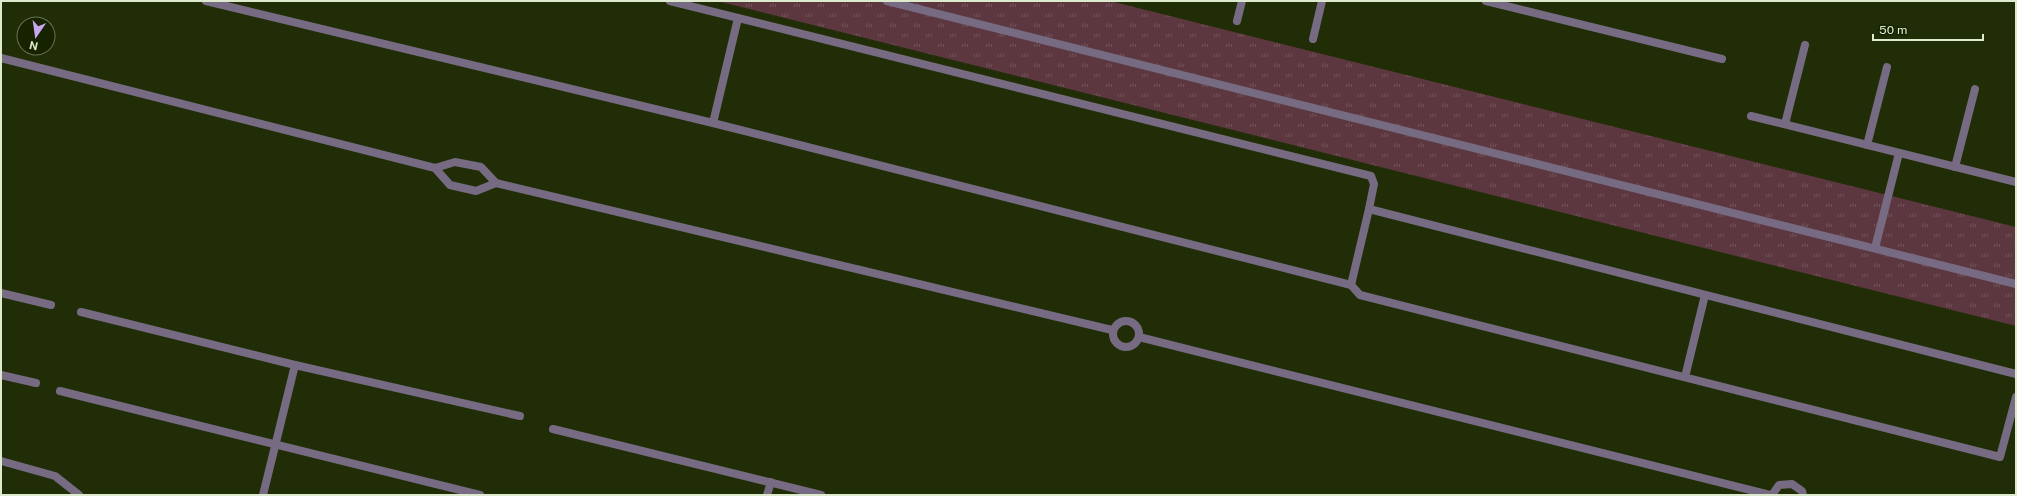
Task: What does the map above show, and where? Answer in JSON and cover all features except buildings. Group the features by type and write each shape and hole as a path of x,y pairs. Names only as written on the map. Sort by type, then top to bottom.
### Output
{"street":[{"path":"206,1 713,123 1351,285 1360,295 2000,457 2016,396"},
{"path":"670,1 1371,176 1374,184 1351,285"},
{"path":"887,1 2016,284"},
{"path":"1237,21 1242,1"},
{"path":"1313,39 1322,1"},
{"path":"1486,1 1722,59"},
{"path":"713,123 738,18"},
{"path":"1785,124 1805,45"},
{"path":"1,58 435,168 454,162 481,167 496,183 1112,330"},
{"path":"1867,145 1887,67"},
{"path":"1955,167 1975,89"},
{"path":"1751,116 2016,182"},
{"path":"1875,248 1899,153"},
{"path":"435,168 450,185 476,191 496,183"},
{"path":"1369,209 2016,374"},
{"path":"1,293 51,305"},
{"path":"1685,377 1706,295"},
{"path":"81,312 295,365 520,416"},
{"path":"1129,320 1138,327 1139,337 1133,346 1122,347 1114,341 1112,330 1118,322 1129,320"},
{"path":"1139,337 1771,495 1779,485 1792,484 1802,491 1803,495"},
{"path":"263,495 295,365"},
{"path":"1,375 36,383"},
{"path":"60,391 480,495"},
{"path":"553,429 821,495"},
{"path":"1,461 55,476 79,495"},
{"path":"767,495 771,482"}],"green space":[{"path":"717,1 1110,1 2016,227 2016,326"}]}
